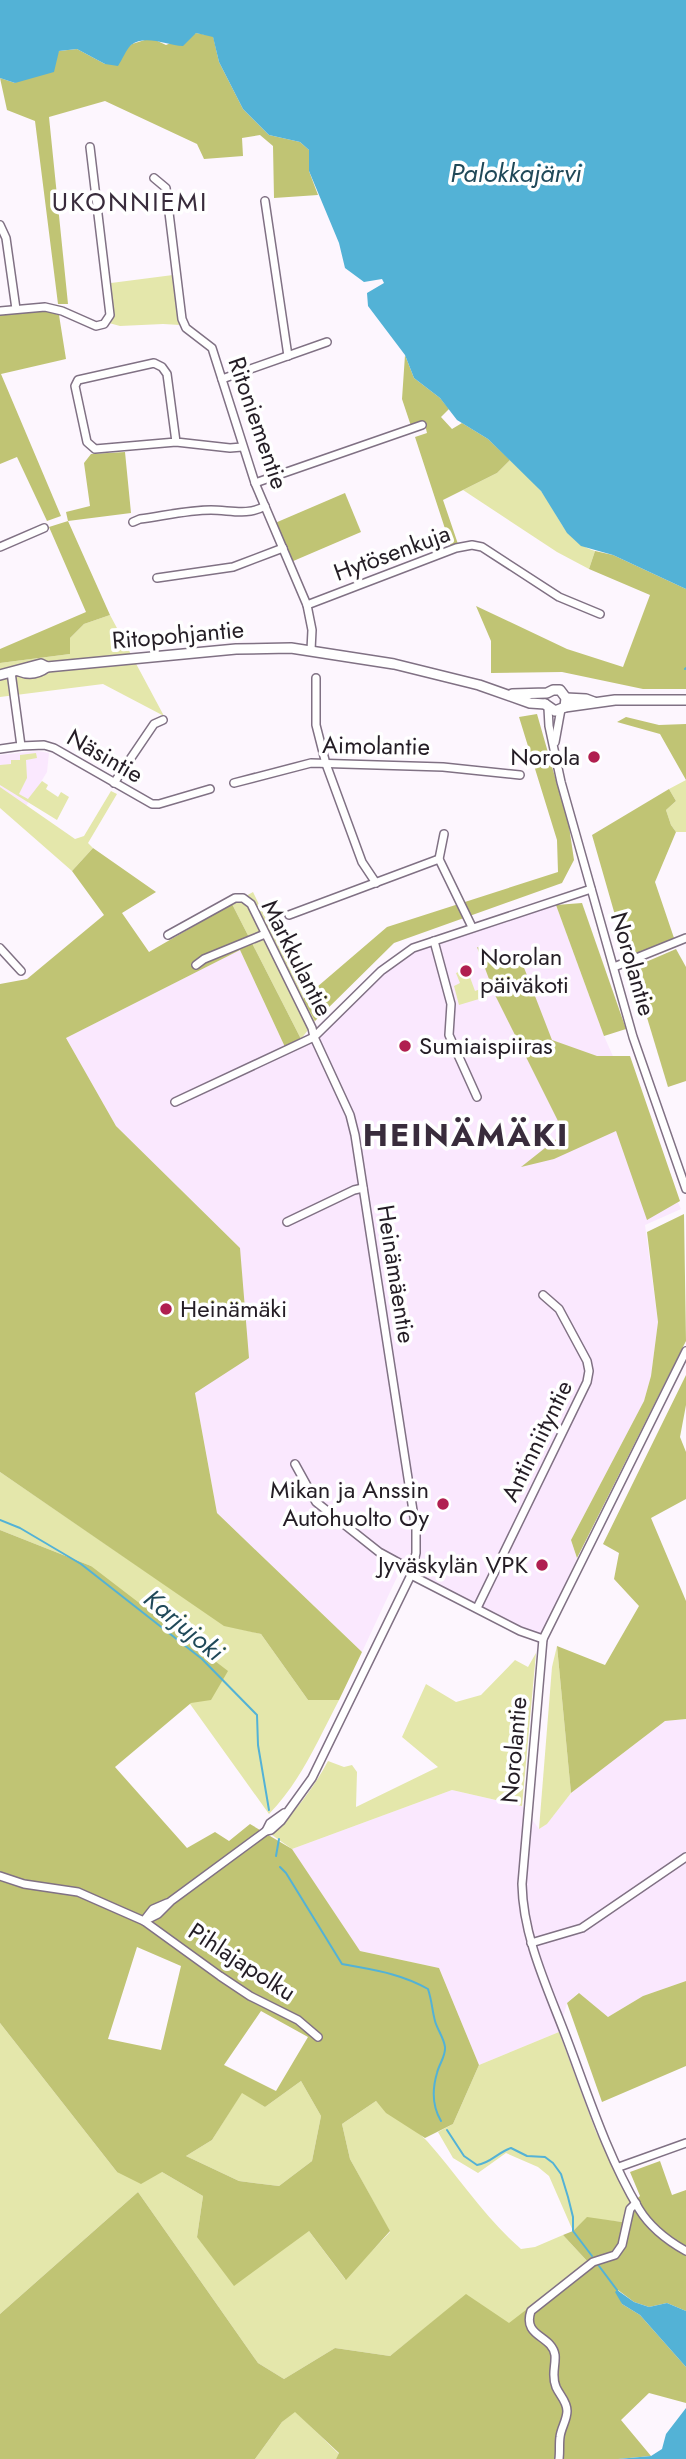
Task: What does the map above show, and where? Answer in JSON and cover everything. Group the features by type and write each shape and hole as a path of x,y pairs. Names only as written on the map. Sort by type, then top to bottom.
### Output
{"main road":[{"name":"Ritopohjantie","path":"0,675 15,672 27,674 42,671 47,667 256,648 312,650 394,664 547,706"},
{"path":"564,705 559,690 547,693 547,706 555,711 564,705 594,702 686,700"},
{"name":"Ritopohjantie","path":"510,695 547,693"}],"street":[{"path":"0,311 45,307 96,326 104,324 110,315 90,147"},
{"name":"Ritoniementie","path":"154,178 166,188 182,319 186,328 212,348 255,483 307,605 312,630 312,650"},
{"path":"265,201 288,356"},
{"path":"0,225 6,238 16,309"},
{"path":"222,379 327,342"},
{"path":"176,442 167,374 162,367 154,363 78,380 75,386 87,442 95,449 176,442 242,447"},
{"path":"255,483 422,425"},
{"path":"133,522 210,510 242,512 265,506"},
{"path":"0,547 44,528"},
{"name":"Hytösenkuja","path":"307,605 456,548 472,545 491,551 559,597 600,614"},
{"path":"157,578 233,567 283,548"},
{"path":"15,672 21,746"},
{"path":"316,678 316,725 326,764 362,862 376,883"},
{"name":"Norolantie","path":"554,746 564,705"},
{"name":"Norolantie","path":"547,706 561,782 633,1037 682,1159 686,1189"},
{"path":"114,783 154,724 163,720"},
{"name":"Näsintie","path":"0,749 44,745 54,748 152,804 210,789"},
{"name":"Aimolantie","path":"233,783 311,763 443,766 520,775"},
{"path":"444,834 439,859 472,927"},
{"path":"289,915 439,859"},
{"path":"176,1102 314,1037 392,961 413,948 591,889"},
{"name":"Markkulantie","path":"168,935 235,898 243,898 251,904 314,1037"},
{"path":"196,965 204,959 265,934"},
{"path":"614,967 686,938"},
{"path":"434,941 451,1004 449,1035 477,1097"},
{"path":"0,948 20,971"},
{"name":"Heinämäentie","path":"144,1921 158,1914 171,1901 266,1831 303,1792 324,1756 412,1573 416,1553 416,1530 350,1115 314,1037"},
{"path":"287,1222 363,1188"},
{"name":"Antinniityntie","path":"477,1608 587,1382 587,1362 559,1309 543,1295"},
{"name":"Norolantie","path":"686,1351 544,1639 522,1884 522,1909 531,1943 601,2129 636,2203 647,2219 663,2235 686,2251"},
{"path":"295,1464 316,1502 379,1552 412,1573 520,1631 544,1639"},
{"path":"531,1943 582,1928 686,1857"},
{"path":"0,1875 24,1884 78,1892 144,1921"},
{"name":"Pihlajapolku","path":"144,1921 230,1983 298,2020 318,2037"},
{"path":"619,2167 686,2143"},
{"path":"559,2459 559,2437 567,2409 564,2398 556,2387 553,2371 555,2354 549,2344 531,2328 528,2319 531,2311 593,2262 615,2255 622,2245 630,2208 636,2203"}],"shaded area":[{"path":"38,751 49,753 47,772 26,806 0,787 0,755"},
{"path":"556,905 604,1036 681,1209 645,1225 658,1322 651,1376 644,1401 571,1540 577,1558 542,1635 523,1630 414,1575 398,1575 362,1652 217,1513 195,1393 240,1248 116,1126 66,1038 240,950 285,1047 301,1039 393,965 412,953 435,945 451,1008 455,1007 440,944"},
{"path":"686,1719 686,1981 643,1996 608,2017 578,1993 567,2003 559,2032 479,2065 439,1968 360,1951 292,1849 452,1790 522,1806 539,1829 547,1824 571,1793 665,1721"}],"green space":[{"path":"196,33 213,36 219,62 243,109 269,135 300,142 309,150 309,171 318,195 274,198 273,146 260,135 242,138 243,156 204,159 197,144 105,101 49,117 68,304 58,304 35,121 7,110 0,78 15,83 59,51 77,49 105,64 132,44 151,38 166,45"},
{"path":"173,275 180,325 120,326 109,323 113,316 111,283"},
{"path":"46,311 59,315 66,359 1,374 61,516 47,521 17,457 0,464 0,314"},
{"path":"405,355 414,378 440,398 449,409 441,417 452,429 462,423 488,439 510,460 497,473 443,500 458,544 451,547 415,437 427,433 425,425 412,429 402,399"},
{"path":"125,452 131,513 68,521 66,512 90,506 84,463 91,454"},
{"path":"510,460 541,491 569,534 585,547 595,551 589,569 557,552 463,490 497,473"},
{"path":"345,493 361,532 291,562 275,523"},
{"path":"68,521 110,615 84,624 70,638 70,654 0,663 0,649 86,612 49,527"},
{"path":"595,551 613,555 686,589 686,689 643,689 562,672 491,673 491,641 476,606 567,649 623,667 650,595 589,569"},
{"path":"110,615 164,716 103,684 0,697 0,663 70,654 70,638 84,624"},
{"path":"537,714 569,826 574,860 562,883 394,943 315,1021 303,999 387,927 558,872 557,840 519,717"},
{"path":"626,717 659,725 686,724 686,780 660,734 617,722"},
{"path":"36,753 37,758 26,760 27,778 19,794 28,799 42,781 48,785 46,789 58,797 61,792 69,797 57,820 0,785 0,765 11,764 11,760 20,760 20,755"},
{"path":"686,780 686,832 676,832 666,810 676,801 669,789"},
{"path":"0,787 75,839 84,836 111,791 117,794 88,843 93,848 72,871 0,808"},
{"path":"669,789 676,801 666,810 676,832 655,882 674,938 627,957 592,835"},
{"path":"93,848 156,892 122,913 149,952 232,904 301,1039 285,1047 240,950 66,1038 116,1126 240,1248 249,1358 195,1393 217,1513 362,1652 339,1700 308,1700 261,1634 224,1626 0,1472 0,984 27,979 104,915 72,871"},
{"path":"253,892 315,1021 301,1039 232,904"},
{"path":"582,903 626,1029 604,1036 556,905"},
{"path":"477,947 523,965 552,1040 597,1056 630,1056 680,1201 647,1220 616,1131 554,1159 521,1167 564,1133 495,995"},
{"path":"676,949 686,967 686,1081 668,1087 632,968"},
{"path":"467,969 475,991 486,987 489,996 459,1005 454,986 460,983 456,973"},
{"path":"684,1214 686,1341 577,1558 571,1540 644,1401 651,1376 658,1322 647,1232"},
{"path":"686,1375 686,1405 680,1437 686,1452 686,1499 651,1518 686,1601 686,1719 665,1721 571,1793 557,1646 605,1665 639,1606 614,1579 619,1553 603,1544"},
{"path":"0,1472 224,1625 261,1634 308,1700 339,1700 300,1774 269,1814 91,1566 0,1530"},
{"path":"0,1530 91,1566 228,1671 211,1700 191,1703 115,1767 187,1848 215,1832 229,1841 250,1824 292,1849 360,1951 439,1968 479,2065 453,2124 425,2138 386,2113 376,2101 342,2124 350,2159 390,2231 346,2280 309,2231 234,2286 197,2237 203,2196 162,2172 141,2184 117,2172 0,2023","holes":["137,1947 181,1966 161,2050 108,2039","261,2011 308,2037 276,2091 224,2065","301,2081 321,2116 312,2161 279,2186 239,2181 186,2156 212,2140 242,2093 265,2107"]},
{"path":"557,1646 571,1793 547,1824 539,1829 552,1667"},
{"path":"536,1653 522,1806 452,1790 292,1849 272,1835 303,1800 328,1761 344,1767 352,1765 357,1772 356,1807 438,1767 402,1737 426,1684 456,1702 481,1695 515,1660 528,1667"},
{"path":"686,1981 686,2066 602,2102 567,2003 579,1993 608,2017 643,1996"},
{"path":"0,2023 117,2172 162,2172 203,2196 197,2237 309,2231 345,2279 390,2232 350,2159 342,2124 376,2101 427,2141 484,2211 521,2249 535,2247 563,2235 588,2262 509,2324 466,2295 390,2356 335,2348 284,2379 258,2363 138,2192 0,2314"},
{"path":"559,2032 596,2132 632,2202 626,2209 622,2222 587,2218 573,2231 549,2176 538,2167 506,2153 478,2173 453,2158 438,2132 453,2124 479,2065"},
{"path":"301,2081 321,2116 312,2161 279,2186 239,2181 186,2156 212,2140 242,2092 265,2107"},
{"path":"660,2161 672,2195 686,2190 686,2311 667,2303 649,2307 634,2302 618,2290 622,2304 640,2315 686,2367 686,2403 649,2393 621,2420 651,2456 618,2459 336,2459 339,2453 295,2412 282,2422 255,2459 0,2459 0,2314 138,2192 258,2363 284,2379 335,2348 390,2356 466,2294 509,2323 588,2262 563,2235 573,2231 587,2217 622,2222 626,2209 640,2196 630,2172"},
{"path":"295,2411 339,2454 336,2459 255,2459 282,2422"}],"water":[{"name":"Palokkajärvi","path":"0,0 686,0 686,589 613,555 581,546 567,533 541,491 488,439 457,420 440,398 414,378 405,355 368,306 367,293 384,283 382,279 364,282 345,268 339,243 309,171 309,150 300,142 269,135 243,109 219,62 213,37 196,33 183,46 143,40 129,47 118,66 105,64 77,49 59,51 54,72 15,83 0,78"},
{"path":"617,2290 634,2302 649,2307 667,2303 686,2311 686,2367 640,2315 622,2304 615,2292"},
{"path":"686,2408 686,2459 618,2459 651,2456 662,2449 666,2434"}],"waterway":[{"name":"Karjujoki","path":"0,1520 20,1528 81,1564 202,1659 257,1715 258,1745 269,1810"},
{"name":"Karjujoki","path":"276,1856 279,1839"},
{"name":"Karjujoki","path":"280,1867 342,1964 397,1976 428,1989 435,2021 445,2047 435,2079 434,2092 434,2104 441,2121"},
{"name":"Karjujoki","path":"447,2130 464,2156 477,2165 511,2148 527,2156 545,2157 553,2163 561,2174 568,2197 573,2231 592,2256"},
{"name":"Karjujoki","path":"599,2266 617,2290"}],"place":[{"name":"Norola","path":"594,757"},
{"name":"Norolan päiväkoti","path":"466,971"},
{"name":"Sumiaispiiras","path":"405,1046"},
{"name":"Heinämäki","path":"166,1309"},
{"name":"Mikan ja Anssin Autohuolto Oy","path":"443,1504"},
{"name":"Jyväskylän VPK","path":"542,1565"}],"district":[{"name":"UKONNIEMI","path":"130,202"},
{"name":"HEINÄMÄKI","path":"466,1135"}]}
